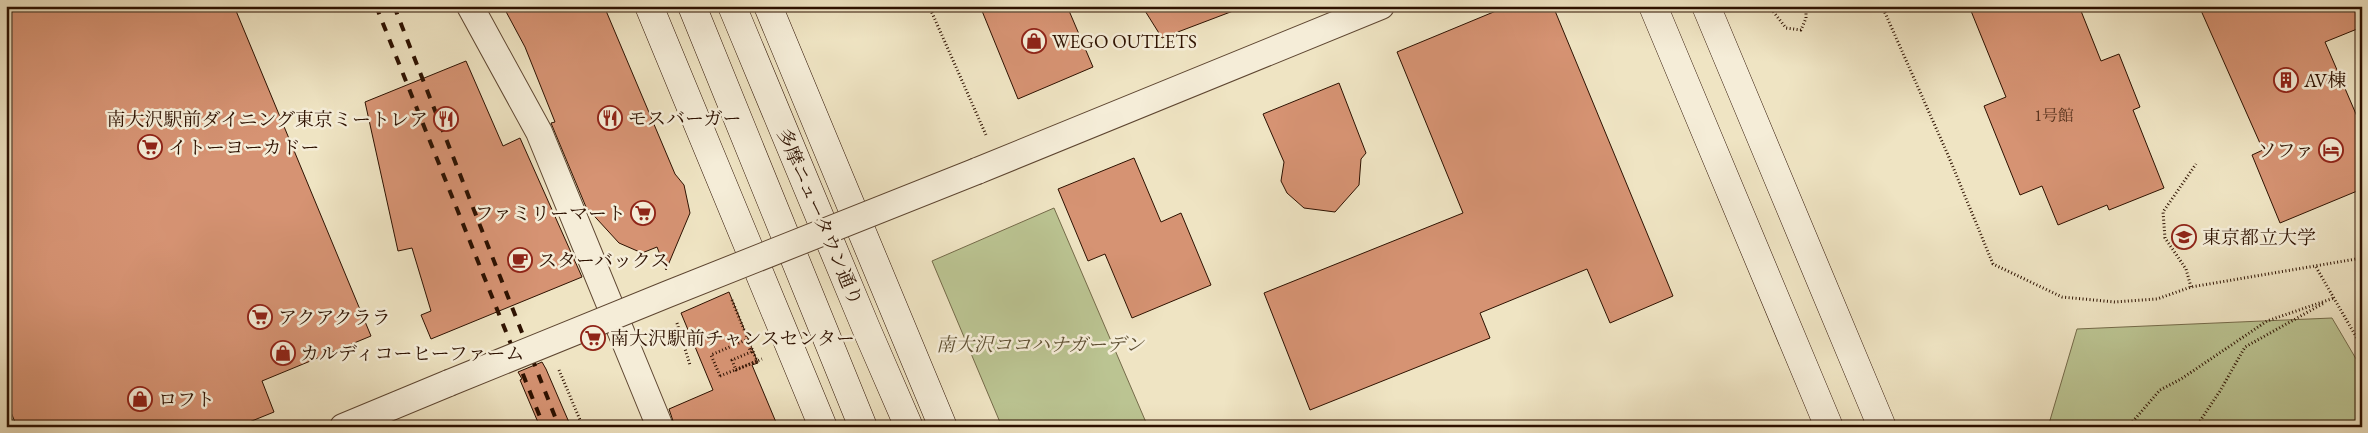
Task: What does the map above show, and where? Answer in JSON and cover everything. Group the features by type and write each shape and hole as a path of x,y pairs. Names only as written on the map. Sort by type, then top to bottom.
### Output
{"main road":[{"path":"649,6 824,427"},
{"name":"多摩ニュータウン通り","path":"692,6 863,427"},
{"name":"多摩ニュータウン通り","path":"732,6 909,427"},
{"path":"768,6 943,427"},
{"path":"1653,6 1828,427"},
{"path":"1706,6 1882,427"}],"street":[{"path":"470,6 540,132 660,427"},
{"path":"343,427 1381,6"}],"path":[{"path":"929,6 978,115"},
{"path":"1769,6 1786,28 1801,30 1806,18 1806,6"},
{"path":"1882,6 1948,155 1993,264 2062,298 2115,302 2148,299 2191,287 2316,268 2362,258"},
{"path":"2191,287 2186,269 2165,238 2163,212 2196,164"},
{"path":"2316,268 2362,347"},
{"path":"668,294 690,365"},
{"path":"2128,427 2160,390 2181,379 2267,321 2334,298"},
{"path":"2196,427 2246,347 2334,298"},
{"path":"740,320 757,361 720,376 711,355 746,340 752,352 732,360 736,370 763,358"},
{"path":"548,343 584,427"}],"green space":[{"name":"南大沢ココハナガーデン","path":"1054,208 1148,427 1002,427 932,261"},
{"path":"2332,318 2362,369 2362,427 2048,427 2077,329"}],"building":[{"name":"イトーヨーカドー","path":"6,6 234,6 371,336 262,381 274,412 237,427 17,427 6,400"},
{"path":"503,6 604,6 675,174 684,185 690,213 666,270 657,247 642,253 619,243 586,207 551,123 555,122 525,47"},
{"path":"980,6 1067,6 1093,67 1018,99"},
{"path":"1142,6 1240,6 1241,8 1162,38"},
{"path":"1508,6 1553,6 1673,296 1610,323 1587,269 1480,313 1490,338 1310,410 1264,293 1463,213 1397,52"},
{"path":"1969,6 2079,6 2101,61 2119,54 2140,107 2133,110 2164,188 2109,210 2107,205 2058,225 2042,186 2020,195 1984,106 2006,97"},
{"name":"AV棟","path":"2199,6 2362,6 2362,27 2325,42 2362,128 2362,189 2280,223 2252,155 2263,150"},
{"path":"466,61 503,146 520,138 582,277 431,339 421,315 431,311 412,248 398,251 365,102"},
{"path":"1339,83 1366,153 1361,159 1359,185 1335,212 1304,208 1287,193 1281,181 1284,162 1263,114"},
{"path":"1134,158 1161,222 1181,213 1211,285 1132,318 1105,254 1088,261 1058,189"},
{"path":"729,292 758,363 752,365 778,427 675,427 669,409 713,390 681,313"},
{"path":"542,362 571,427 540,427 518,372"}],"railway":[{"path":"376,6 544,427"},
{"path":"394,6 559,427"}],"place":[{"name":"WEGO OUTLETS","path":"1034,41"},
{"name":"AV棟","path":"2286,80"},
{"name":"モスバーガー","path":"610,118"},
{"name":"南大沢駅前ダイニング東京ミートレア","path":"446,119"},
{"name":"イトーヨーカドー","path":"150,147"},
{"name":"ソファ","path":"2331,150"},
{"name":"ファミリーマート","path":"643,213"},
{"name":"東京都立大学","path":"2184,237"},
{"name":"スターバックス","path":"520,260"},
{"name":"アクアクララ","path":"260,317"},
{"name":"南大沢駅前チャンスセンター","path":"593,338"},
{"name":"カルディコーヒーファーム","path":"283,353"},
{"name":"ロフト","path":"140,399"}]}
